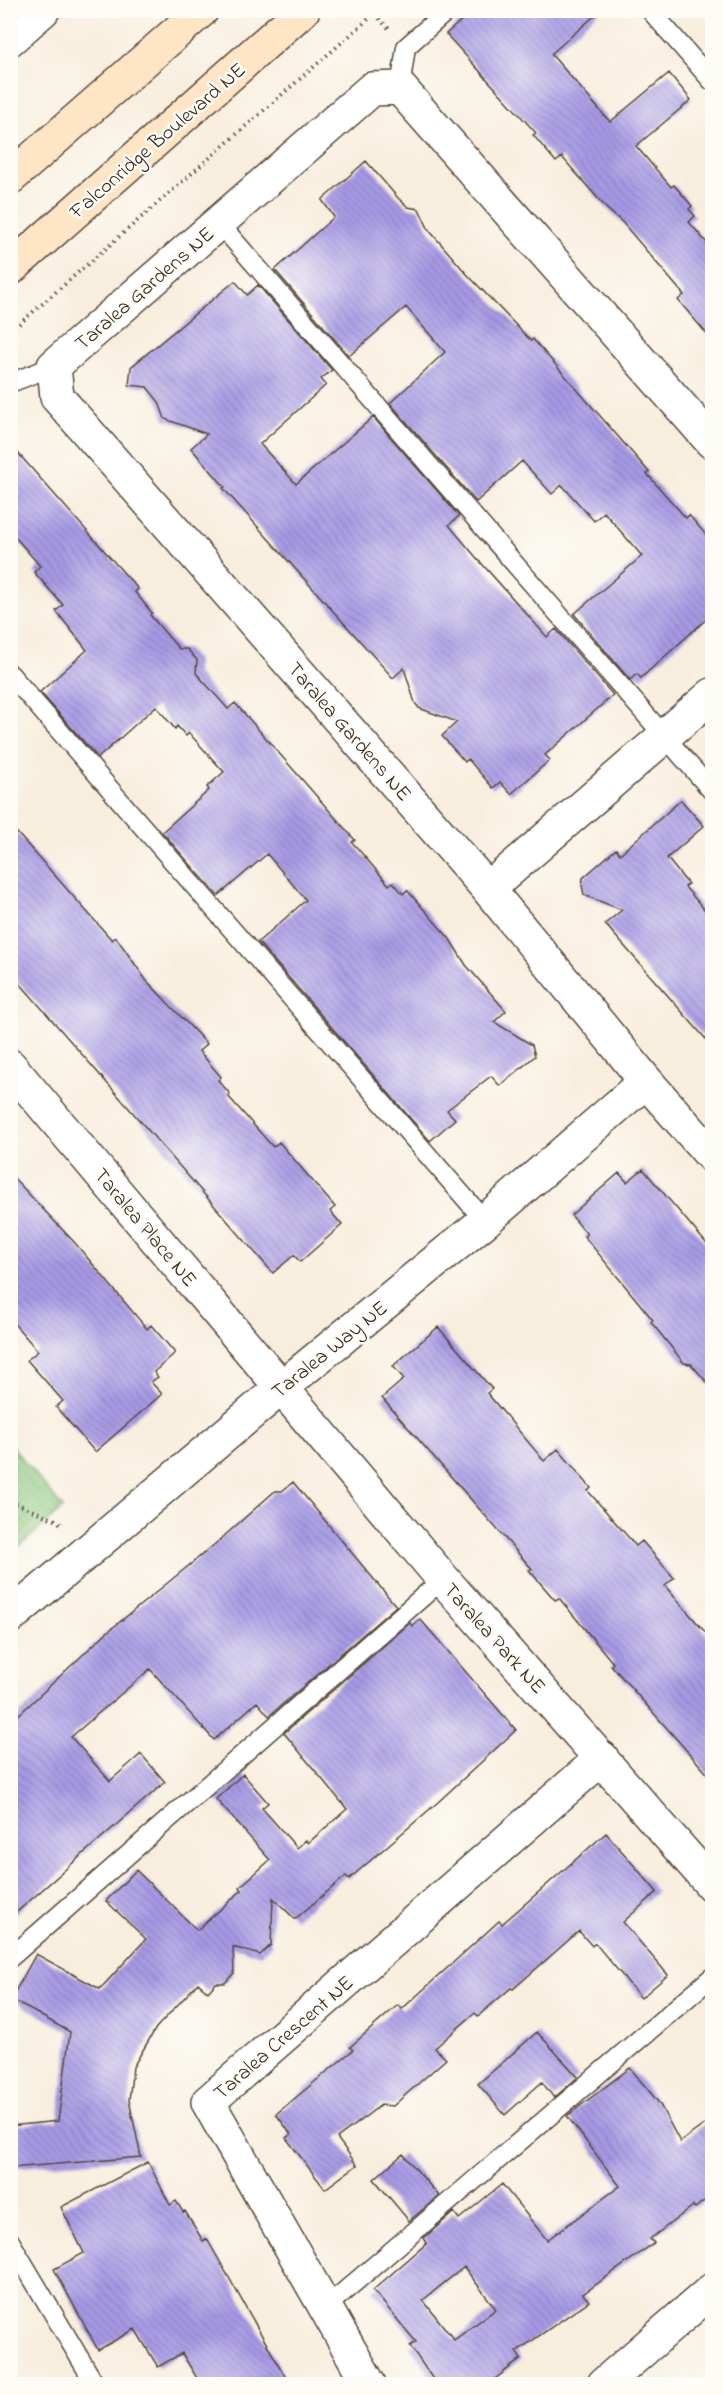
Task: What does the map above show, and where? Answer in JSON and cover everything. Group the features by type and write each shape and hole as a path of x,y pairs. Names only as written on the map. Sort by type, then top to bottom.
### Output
{"main road":[{"path":"10,178 202,10"},
{"name":"Falconridge Boulevard NE","path":"10,269 303,10"}],"street":[{"path":"10,39 43,10"},
{"path":"400,88 712,442"},
{"name":"Taralea Gardens NE","path":"400,88 372,89 54,366 57,397 488,889 646,1081 712,1156"},
{"path":"488,889 712,694"},
{"name":"Taralea Place NE","path":"10,1066 282,1388"},
{"name":"Taralea Way NE","path":"10,1617 485,1221 646,1081"},
{"name":"Taralea Park NE","path":"282,1388 443,1580 712,1885"},
{"name":"Taralea Crescent NE","path":"369,2385 208,2102 602,1758"},
{"path":"604,2385 712,2290"}],"lane":[{"path":"400,88 406,47 448,10"},
{"path":"650,10 712,81"},
{"path":"218,222 712,791"},
{"path":"10,383 54,366"},
{"path":"10,674 485,1221"},
{"path":"10,1958 443,1580"},
{"path":"326,2307 712,1977"},
{"path":"10,2241 95,2385"}],"path":[{"path":"10,332 379,10"},
{"path":"10,1501 57,1521 87,1551"}],"green space":[{"path":"11,1445 63,1508 10,1554"}],"building":[{"path":"473,10 601,10 551,54 610,122 669,73 691,100 636,146 671,187 674,185 692,206 689,209 695,216 689,222 712,249 712,340 678,300 684,295 622,222 607,209 562,157 556,162 533,135 536,133 446,34"},
{"path":"366,161 398,198 408,207 419,209 429,230 466,273 531,341 533,339 649,472 647,474 686,518 689,515 712,542 712,614 641,678 637,674 630,680 574,614 642,556 604,512 594,521 562,485 552,494 522,461 476,502 390,403 445,352 406,307 349,356 275,270 334,217 322,200"},
{"path":"235,281 247,295 258,285 332,370 321,379 326,385 260,444 296,484 373,417 459,516 449,525 475,556 547,637 556,629 613,695 545,755 550,760 511,794 500,782 493,788 468,759 465,762 442,736 457,722 419,708 415,703 404,668 393,678 223,488 225,487 191,448 207,434 165,419 159,402 147,387 129,385 131,367"},
{"path":"10,444 138,589 135,592 152,613 150,615 179,649 187,649 197,660 196,673 228,709 235,703 355,840 352,842 389,885 393,882 403,894 407,890 449,938 466,965 506,1011 494,1022 532,1045 535,1056 500,1086 491,1076 447,1110 455,1119 430,1141 258,942 306,900 267,854 218,896 162,832 209,790 207,787 224,772 189,733 186,736 177,726 175,729 156,706 98,758 40,692 87,650 56,611 63,605 34,572 40,566 10,531"},
{"path":"681,800 704,826 667,858 688,884 685,887 712,918 712,1046 605,924 622,910 584,895 582,885 583,878 616,849 620,854"},
{"path":"10,825 112,940 116,937 146,980 207,1044 199,1051 221,1077 218,1080 230,1094 228,1096 273,1147 279,1142 335,1207 330,1211 342,1225 300,1262 294,1255 273,1273 10,972"},
{"path":"643,1169 712,1250 712,1388 691,1364 684,1363 651,1322 653,1320 584,1236 587,1234 571,1215 619,1173 627,1182"},
{"path":"10,1174 75,1243 147,1329 151,1325 175,1353 154,1372 158,1377 151,1382 162,1394 95,1452 56,1407 63,1401 27,1360 38,1351 10,1319"},
{"path":"438,1327 492,1389 487,1393 544,1461 558,1449 591,1488 588,1491 636,1546 642,1541 674,1578 665,1586 712,1640 712,1779 611,1665 613,1663 559,1598 555,1600 529,1570 532,1569 382,1398 404,1379 393,1366"},
{"path":"293,1482 396,1606 269,1716 257,1702 214,1740 150,1669 71,1737 110,1781 141,1754 165,1782 10,1918 10,1723 105,1634 214,1545 275,1491 282,1491"},
{"path":"420,1619 516,1730 437,1803 349,1879 346,1876 295,1919 273,1898 271,1945 260,1955 233,1947 234,1973 225,1983 216,1983 208,1992 198,1983 156,2028 133,2067 129,2100 141,2157 10,2168 10,2126 58,2121 70,2032 11,1999 36,1954 100,1989 146,1939 106,1901 136,1870 197,1930 242,1890 240,1887 270,1860 216,1799 243,1774 268,1803 262,1808 297,1848 306,1840 308,1843 347,1809 284,1733 410,1623 413,1626"},
{"path":"606,1833 657,1892 623,1922 668,1975 641,1998 595,1943 592,1946 579,1931 513,1989 511,1988 478,2016 475,2013 435,2048 446,2059 393,2106 381,2105 337,2138 357,2165 325,2189 286,2138 291,2134 276,2114 353,2050 350,2047 398,2005 402,2009 499,1921 502,1924"},
{"path":"537,2032 578,2077 554,2098 542,2082 505,2115 478,2084"},
{"path":"630,2068 659,2103 680,2142 712,2119 712,2195 695,2208 693,2206 650,2239 654,2243 583,2294 589,2301 516,2352 521,2359 487,2385 437,2385 410,2346 416,2342 373,2290 427,2243 424,2238 454,2212 459,2219 502,2184 547,2240 620,2186 567,2116","holes":["464,2267 496,2309 454,2340 423,2300"]},
{"path":"403,2154 439,2196 409,2221 374,2179"},
{"path":"148,2162 170,2205 176,2201 183,2212 185,2211 203,2241 207,2239 290,2385 201,2385 182,2353 158,2367 135,2329 98,2350 54,2269 84,2253 61,2207"}]}
